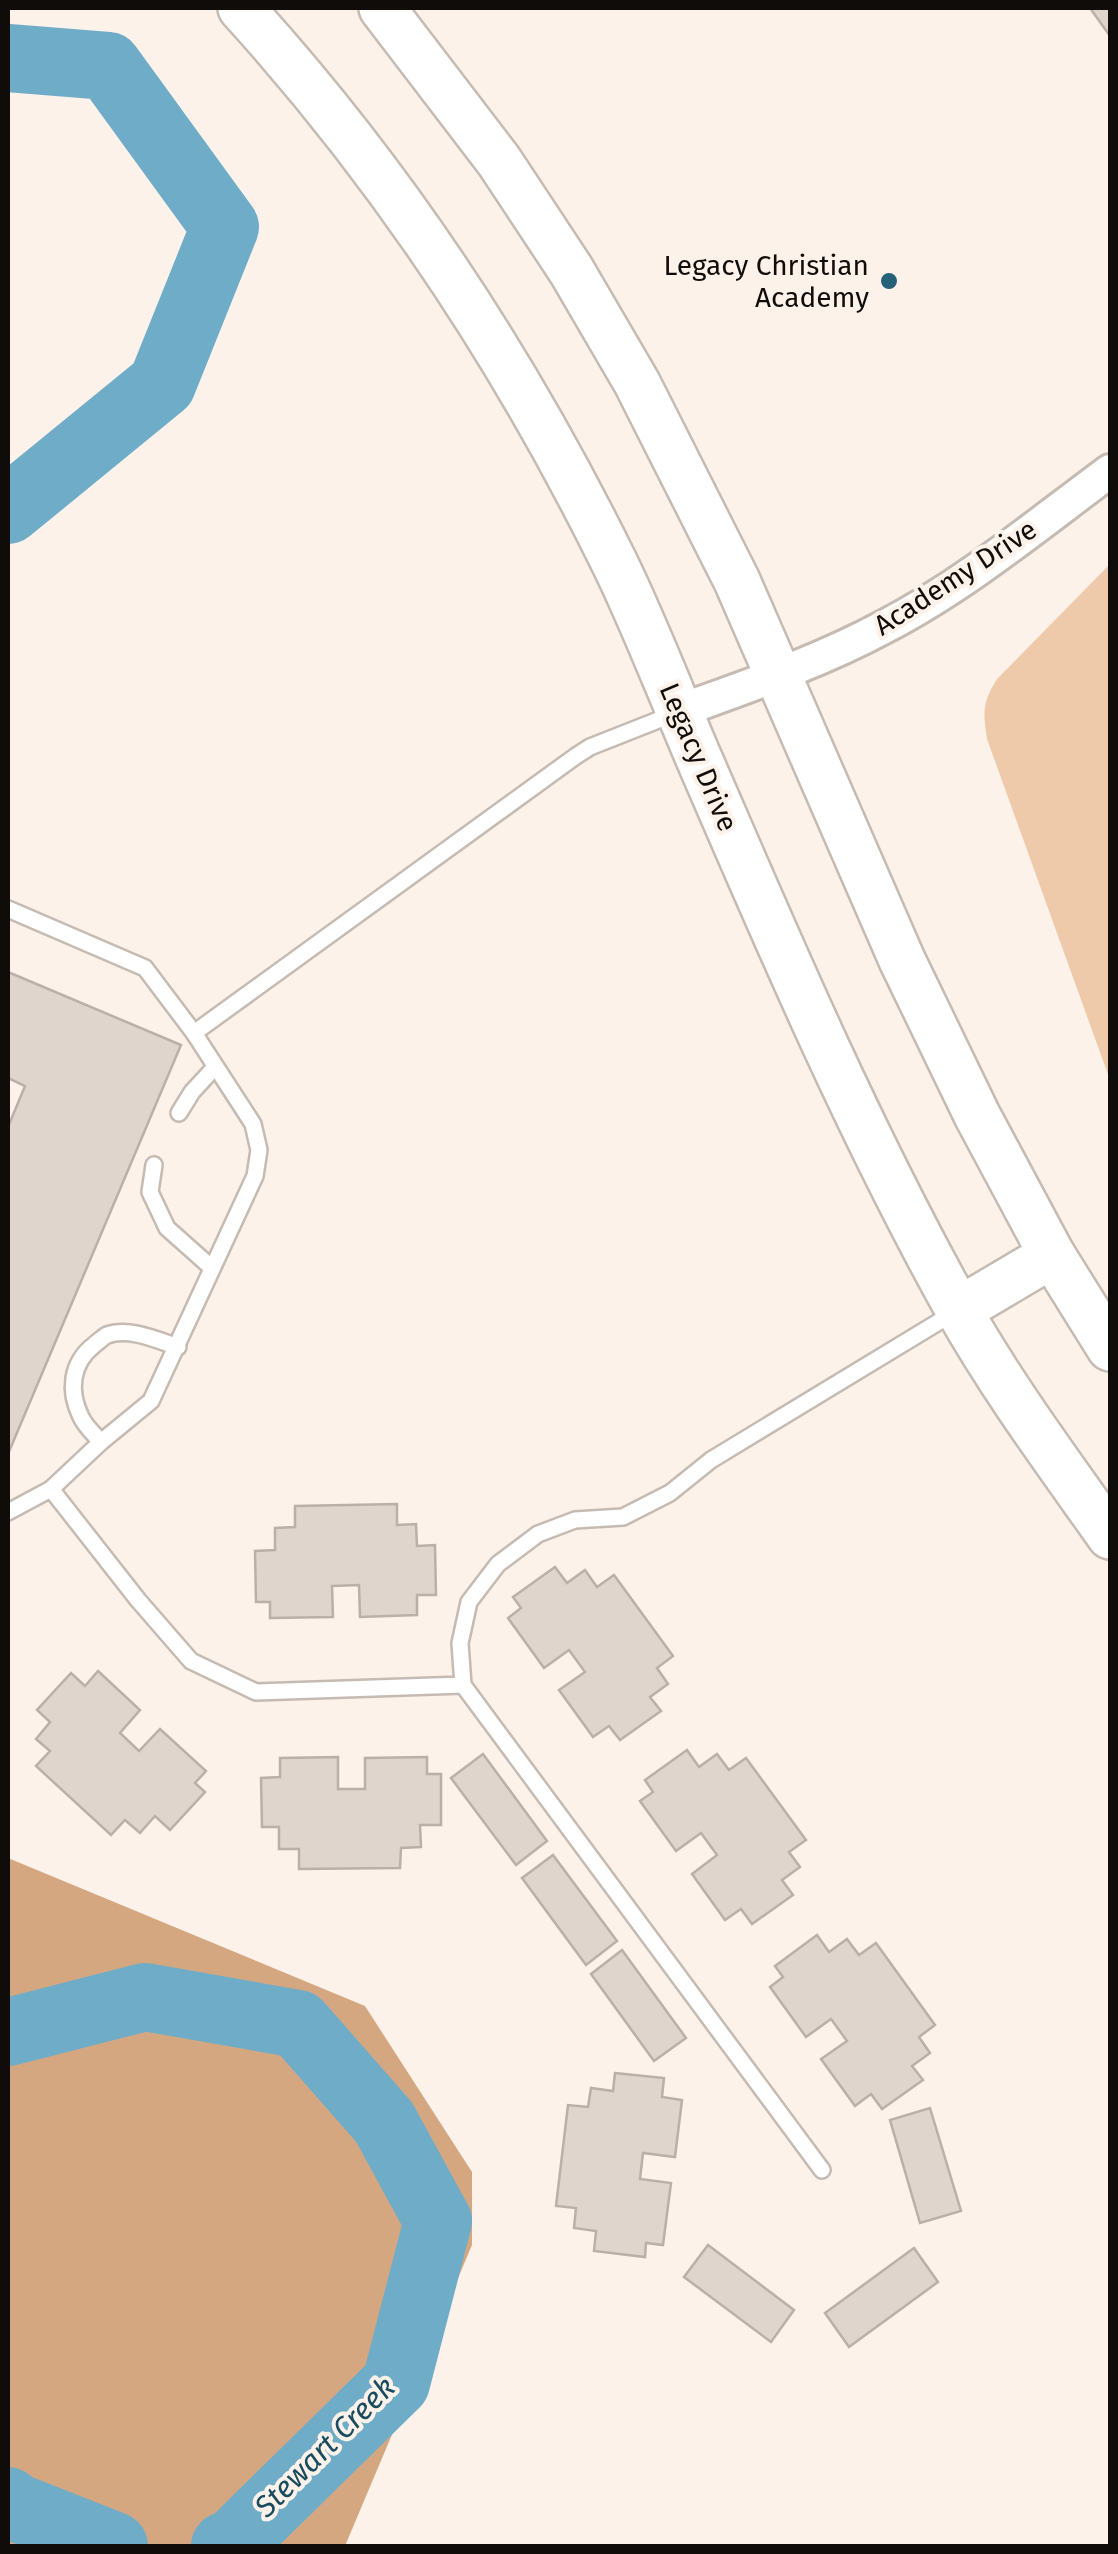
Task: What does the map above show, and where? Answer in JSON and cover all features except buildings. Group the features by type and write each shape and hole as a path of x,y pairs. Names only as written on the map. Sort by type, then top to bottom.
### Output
{"main road":[{"name":"Legacy Drive","path":"241,8 301,74 366,156 485,328 545,433 616,566 838,1078 892,1186 959,1310 1012,1397 1110,1536"},
{"path":"382,8 499,161 571,270 637,383 737,581 902,960 978,1116 1052,1255 1110,1348"},
{"path":"959,1310 1052,1255"}],"street":[{"name":"Academy Drive","path":"679,712 832,653 886,627 944,592 1110,471"}],"lane":[{"path":"194,1033 576,756 679,712"},
{"path":"8,910 145,968 254,1124 258,1150 255,1176 152,1402 101,1442 52,1489 8,1512"},
{"path":"178,1113 216,1066"},
{"path":"154,1165 150,1192 168,1228 212,1268"},
{"path":"822,2170 464,1685 460,1643 469,1602 498,1564 538,1534 575,1520 623,1518 670,1493 711,1460 959,1310"},
{"path":"101,1442 82,1418 74,1395 73,1372 84,1352 106,1336 124,1333 178,1347"},
{"path":"52,1489 192,1662 256,1692 464,1685"}],"shaded area":[{"path":"1110,564 1110,1080 987,739 984,714 997,679"},
{"path":"8,1858 365,2006 472,2172 472,2245 345,2546 8,2546"}],"waterway":[{"name":"Stewart Creek","path":"8,58 108,66 225,227 162,384 8,510"},
{"name":"Stewart Creek","path":"8,2032 145,1997 298,2024 384,2122 438,2221 396,2383 230,2546 225,2546"},
{"name":"Stewart Creek","path":"8,2501 114,2546"}],"place":[{"name":"Legacy Christian Academy","path":"889,281"}]}
